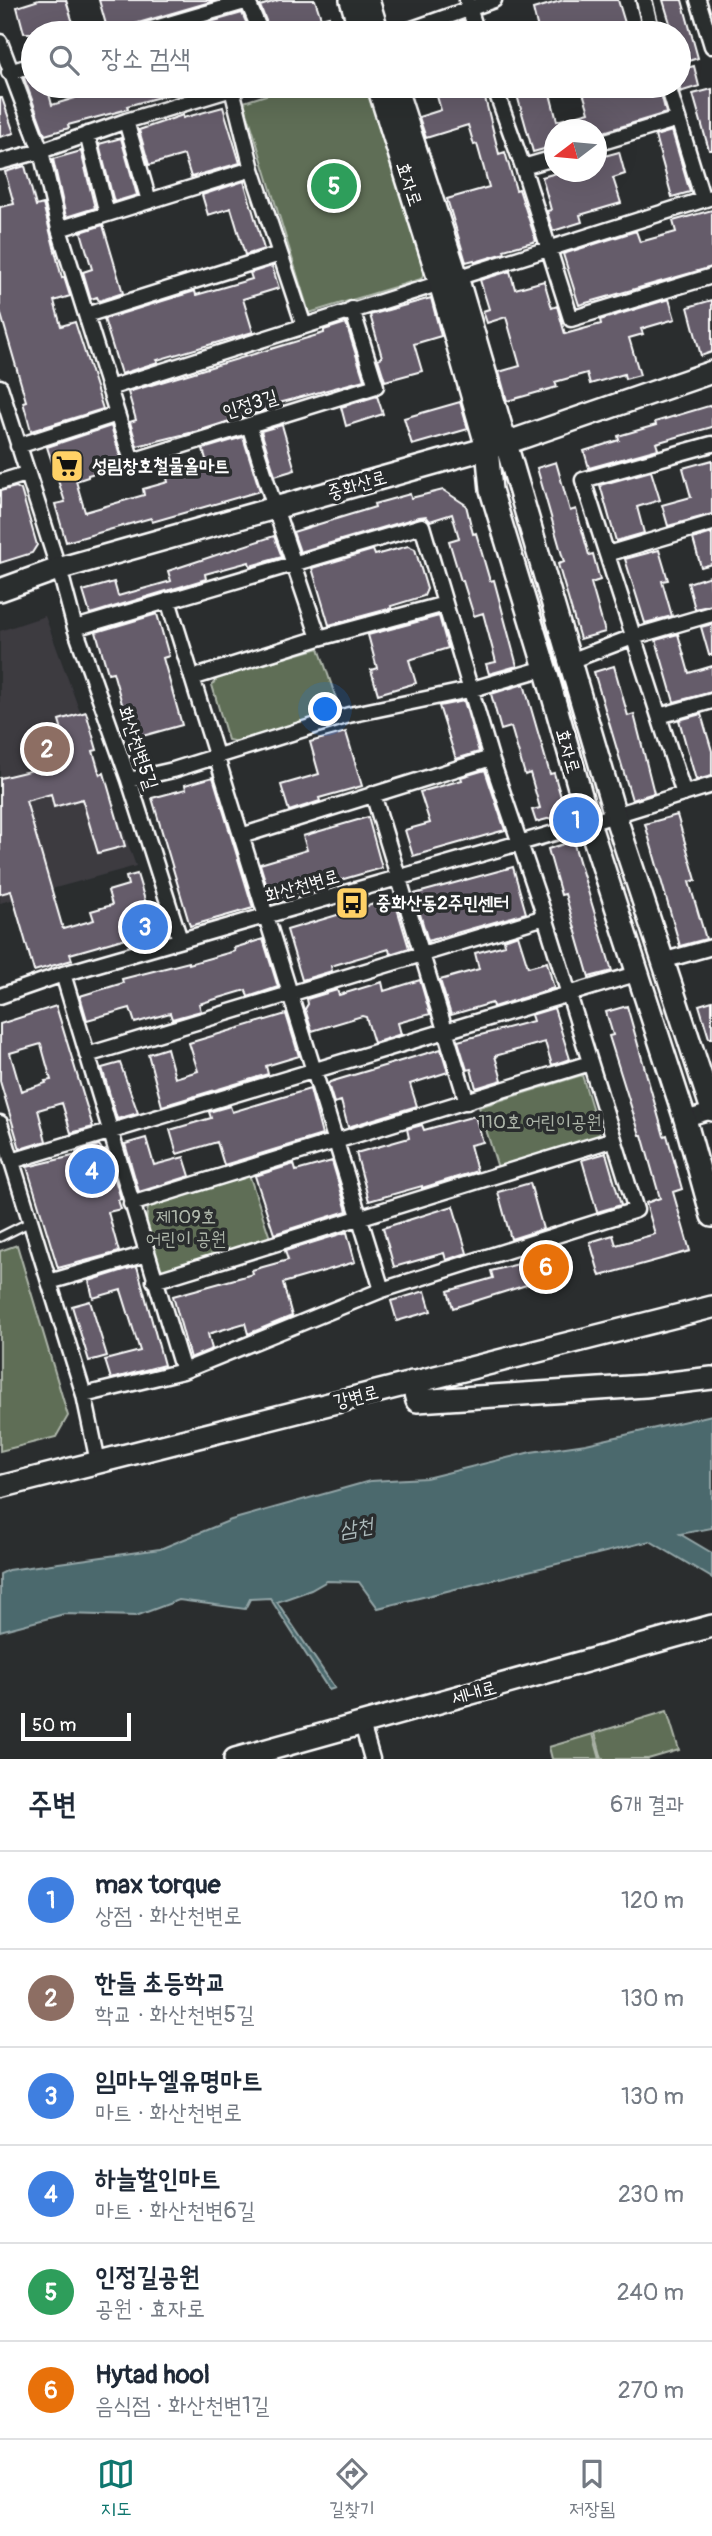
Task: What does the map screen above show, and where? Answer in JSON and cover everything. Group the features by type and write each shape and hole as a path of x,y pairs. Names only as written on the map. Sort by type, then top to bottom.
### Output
{"street":[{"path":"178,21 248,0 256,21"},
{"path":"351,0 357,21"},
{"path":"368,0 374,21"},
{"path":"429,21 468,4 494,0"},
{"path":"644,0 649,21"},
{"path":"698,0 712,46"},
{"path":"468,4 473,21"},
{"name":"인정3길","path":"0,42 9,72 41,151 59,229 132,461 376,386 352,309"},
{"path":"9,72 21,68"},
{"path":"0,162 201,98"},
{"path":"239,98 252,169 304,326"},
{"name":"효자로","path":"382,98 449,280"},
{"name":"효자로","path":"398,98 496,446 570,662 615,815 712,1111"},
{"path":"501,98 571,319 712,276"},
{"path":"109,388 352,309 708,199 672,98"},
{"path":"607,141 678,119"},
{"path":"127,121 152,200"},
{"path":"87,134 107,214"},
{"path":"523,167 544,161"},
{"path":"59,229 252,169"},
{"path":"86,315 280,254"},
{"name":"중화산로","path":"0,590 58,569 496,446 712,372"},
{"name":"화산천변5길","path":"0,387 75,628 129,780 180,940"},
{"path":"18,446 117,414"},
{"path":"249,425 319,638"},
{"path":"684,794 583,480 712,444"},
{"name":"효자로","path":"496,446 491,490 589,823 685,1119 712,1216"},
{"path":"0,482 26,474"},
{"path":"607,554 712,523"},
{"path":"75,628 422,526 491,758 545,917 636,1210 382,1290 183,1371 84,1395"},
{"path":"168,600 382,1290"},
{"path":"192,678 319,638 445,604"},
{"path":"570,662 634,637 712,614"},
{"path":"129,780 173,770 349,715 470,690 545,667"},
{"path":"659,716 712,701"},
{"path":"241,836 491,758"},
{"name":"화산천변로","path":"0,996 63,974 712,785"},
{"path":"373,794 467,1102"},
{"path":"87,1055 545,917"},
{"path":"662,961 712,947"},
{"path":"12,1161 639,973"},
{"path":"63,974 183,1371"},
{"path":"131,1204 590,1063"},
{"path":"685,1119 712,1111"},
{"path":"0,1123 84,1395 98,1462"},
{"path":"154,1281 614,1139"},
{"path":"49,1282 146,1254"},
{"name":"강변로","path":"0,1487 712,1307"},
{"path":"412,1382 417,1401 645,1386 712,1378"},
{"name":"세내로","path":"235,1759 712,1626"},
{"path":"362,1724 372,1759"}],"lane":[{"path":"0,1237 30,1221"}],"shaded area":[{"path":"45,616 136,866 0,903 0,631"}],"green space":[{"path":"256,98 371,98 426,270 421,279 309,313 244,102"},
{"path":"319,648 341,713 244,743 228,740 212,685 218,677"},
{"name":"110호 어린이공원","path":"582,1075 601,1137 498,1168 479,1107"},
{"name":"제109호 어린이 공원","path":"249,1174 270,1238 163,1271 148,1239 146,1221 149,1204"},
{"path":"17,1245 68,1416 56,1437 0,1451 0,1251"},
{"path":"667,1711 679,1750 648,1759 602,1759 595,1733"},
{"path":"593,1734 600,1759 552,1759 549,1747"}],"water":[{"name":"삼천","path":"712,1415 712,1528 680,1534 712,1553 712,1578 650,1541 378,1608 359,1582 327,1581 311,1590 277,1602 335,1688 329,1690 270,1598 250,1599 245,1609 179,1600 136,1616 64,1614 0,1631 0,1574 8,1570 160,1549 231,1520 370,1481 426,1478 531,1452 586,1444"}],"building":[{"path":"39,0 66,0 72,21 21,22 17,7"},
{"path":"99,0 217,0 145,21 105,21"},
{"path":"279,0 315,0 321,18 329,16 331,21 266,21 260,6"},
{"path":"564,0 618,0 624,21 536,21 533,9"},
{"path":"663,0 682,0 688,21 669,21"},
{"path":"242,13 246,21 214,21"},
{"path":"691,33 698,58 691,60"},
{"path":"694,66 699,86 691,89 691,67"},
{"path":"712,89 712,150 709,150 693,94"},
{"path":"0,98 14,133 0,137"},
{"path":"31,98 50,98 52,105 75,98 156,98 127,106 128,109 68,125 69,128 45,135"},
{"path":"438,98 485,98 499,154 505,152 516,190 519,189 536,241 475,262 466,262 447,199 489,187 477,144 474,145 468,125 426,138 419,117 441,110"},
{"path":"518,98 551,98 556,119 544,119 544,149 533,152"},
{"path":"585,98 662,98 666,113 607,131 607,119 564,119 589,112"},
{"path":"223,107 240,163 191,177 184,155 149,165 139,130 183,115 183,118"},
{"path":"672,131 690,192 672,197 655,136"},
{"path":"121,138 137,195 114,202 99,144"},
{"path":"81,151 95,208 66,217 53,159"},
{"path":"619,152 625,174 613,178 621,203 580,215 582,222 553,231 547,211 551,210 542,177 544,182 607,182 607,155"},
{"path":"25,166 36,206 43,204 62,278 64,277 70,296 54,301 61,326 75,322 103,409 31,431 23,402 26,401 0,311 0,207 14,204 5,172"},
{"path":"244,181 264,249 245,255 231,208 208,215 202,195"},
{"path":"712,210 712,267 579,305 563,254 636,231 640,242 676,232 673,221"},
{"path":"103,225 123,293 99,301 97,297 91,299 83,272 92,269 81,232"},
{"path":"272,266 279,288 243,299 253,332 157,360 158,362 121,374 104,319 195,291 196,295 252,279 250,273"},
{"path":"510,271 515,289 544,281 552,308 557,306 565,334 601,324 600,320 669,299 675,319 641,329 643,334 629,338 640,375 625,379 624,374 590,384 587,373 555,382 557,387 507,401 499,372 520,366 506,317 487,323 483,311 489,309 480,280"},
{"path":"431,298 441,336 414,344 422,371 385,381 378,359 382,357 370,315"},
{"path":"712,300 712,352 701,356 688,307"},
{"path":"346,323 364,380 276,404 277,406 198,431 137,446 130,422 136,420 128,392 324,333 324,330"},
{"path":"377,396 383,414 346,426 341,407"},
{"path":"460,402 468,429 412,445 404,418"},
{"path":"712,405 712,427 656,443 658,449 589,468 584,451 619,440 618,436 656,425 655,422"},
{"path":"282,425 295,470 275,476 261,431"},
{"path":"111,426 123,465 76,481 85,512 144,495 143,489 168,482 166,474 207,463 203,449 243,437 260,491 152,522 151,518 66,542 55,504 65,502 47,447"},
{"path":"712,460 712,514 668,526 662,505 691,497 683,468"},
{"path":"556,462 570,511 576,509 589,555 593,554 600,580 591,583 605,632 580,639 558,564 564,562 537,468"},
{"path":"651,471 660,500 637,507 644,533 616,541 600,485"},
{"path":"16,487 21,490 37,545 32,553 0,563 0,491"},
{"path":"443,490 466,505 490,581 494,580 517,666 489,674 486,664 496,662 483,613 474,616 449,541 459,538 452,514 430,521 426,516 419,517 300,552 293,532 375,507 374,504 410,494 411,498"},
{"path":"712,533 712,564 701,567 693,539"},
{"path":"274,536 282,557 250,566 249,562 205,574 206,579 90,614 83,591 114,582 118,596 171,581 168,571"},
{"path":"408,546 415,549 427,589 424,596 391,606 392,608 329,625 312,568 373,550 375,555"},
{"path":"659,550 668,580 662,581 672,616 645,623 625,559"},
{"path":"710,576 712,605 695,609 688,583"},
{"path":"157,614 169,656 163,658 182,725 132,739 113,672 108,673 96,632"},
{"path":"439,616 448,648 409,660 416,683 378,694 371,670 377,668 368,635"},
{"path":"712,624 712,655 709,655 701,627"},
{"path":"678,634 689,673 712,666 712,692 674,702 656,640"},
{"path":"614,666 628,716 634,714 654,793 632,800 594,672"},
{"path":"524,684 550,774 554,773 566,814 536,822 532,810 540,808 530,773 525,775 511,727 501,730 491,694"},
{"path":"464,701 479,752 456,759 439,706"},
{"path":"86,712 97,750 93,751 100,775 104,773 125,846 98,853 82,799 54,807 51,794 26,801 63,929 94,920 91,911 112,905 108,891 128,885 126,877 137,874 154,930 70,954 72,960 34,971 11,891 0,894 0,778 71,761 59,720"},
{"path":"701,714 712,751 712,776 696,780 679,720"},
{"path":"346,732 362,786 319,798 320,801 289,811 281,785 319,774 310,742"},
{"path":"485,770 505,830 413,856 405,830 430,823 420,792"},
{"path":"213,777 253,908 190,926 152,798 186,789 185,785"},
{"path":"677,815 696,880 689,882 706,939 680,946 645,824"},
{"path":"368,817 382,868 271,900 260,864 307,850 303,836"},
{"path":"573,841 612,971 589,977 565,894 561,895 548,849"},
{"path":"513,867 526,913 428,941 414,894"},
{"path":"394,898 409,948 390,954 389,949 331,966 332,971 302,980 287,930"},
{"path":"518,935 528,967 547,962 554,988 493,1007 492,1003 451,1015 440,980 479,969 475,953 505,945 504,940"},
{"path":"263,939 278,987 248,997 246,990 199,1004 201,1011 172,1019 170,1013 135,1023 130,1008 87,1020 80,996 123,983 122,979 235,951 234,948"},
{"path":"420,980 430,1014 398,1023 401,1034 374,1043 366,1017 362,1016 312,1031 305,1009 307,999 337,990 339,995 382,982 384,991"},
{"path":"712,1001 712,1038 709,1038 699,1005"},
{"path":"56,1006 93,1127 71,1133 62,1103 38,1110 46,1141 20,1149 0,1081 0,1024","holes":["41,1044 51,1080 21,1091 10,1053"]},
{"path":"627,1006 682,1189 673,1192 690,1251 600,1276 590,1242 613,1235 616,1245 655,1234 646,1203 660,1198 609,1036 613,1035 606,1012"},
{"path":"554,1008 570,1059 552,1065 545,1042 495,1056 502,1080 476,1088 471,1069 467,1070 458,1041 533,1021 531,1015"},
{"path":"286,1014 299,1056 266,1066 268,1074 162,1106 148,1054 167,1048 175,1078 198,1071 189,1043"},
{"path":"441,1049 448,1072 410,1084 417,1106 348,1127 341,1101 334,1103 328,1084 330,1082"},
{"path":"120,1063 138,1113 117,1119 102,1068"},
{"path":"310,1089 322,1135 224,1165 217,1142 177,1154 170,1130 211,1118 209,1112 230,1106 232,1112"},
{"path":"475,1116 483,1142 470,1145 477,1171 369,1201 356,1153 409,1138 407,1129 422,1125 424,1130"},
{"path":"146,1138 154,1165 184,1157 190,1176 139,1192 125,1144"},
{"path":"99,1145 103,1151 106,1150 121,1199 118,1200 121,1209 108,1212 119,1252 58,1268 27,1167 77,1155 76,1152"},
{"path":"606,1153 621,1205 597,1212 582,1160"},
{"path":"332,1161 347,1211 274,1234 255,1176 294,1164 296,1171"},
{"path":"530,1183 543,1229 511,1239 498,1192"},
{"path":"453,1206 467,1253 446,1260 444,1253 394,1267 383,1228"},
{"path":"347,1232 355,1262 283,1283 292,1316 248,1334 245,1323 208,1334 212,1349 190,1358 173,1296 253,1274 252,1270 288,1260 285,1251"},
{"path":"557,1254 564,1277 537,1285 536,1282 453,1308 448,1291 493,1278 491,1271"},
{"path":"137,1266 164,1365 111,1379 105,1360 140,1351 121,1290 93,1298 89,1281"},
{"path":"425,1291 431,1311 397,1321 391,1301"},
{"path":"90,1301 107,1356 89,1361 72,1306"}],"place":[{"name":"인정길공원","path":"334,186"},
{"name":"성림창호철물올마트","path":"67,466"},
{"name":"한들 초등학교","path":"47,749"},
{"name":"max torque","path":"576,820"},
{"name":"중화산동2주민센터","path":"352,903"},
{"name":"임마누엘유명마트","path":"145,927"},
{"name":"하늘할인마트","path":"92,1171"},
{"name":"Hytad hool","path":"546,1267"}]}
